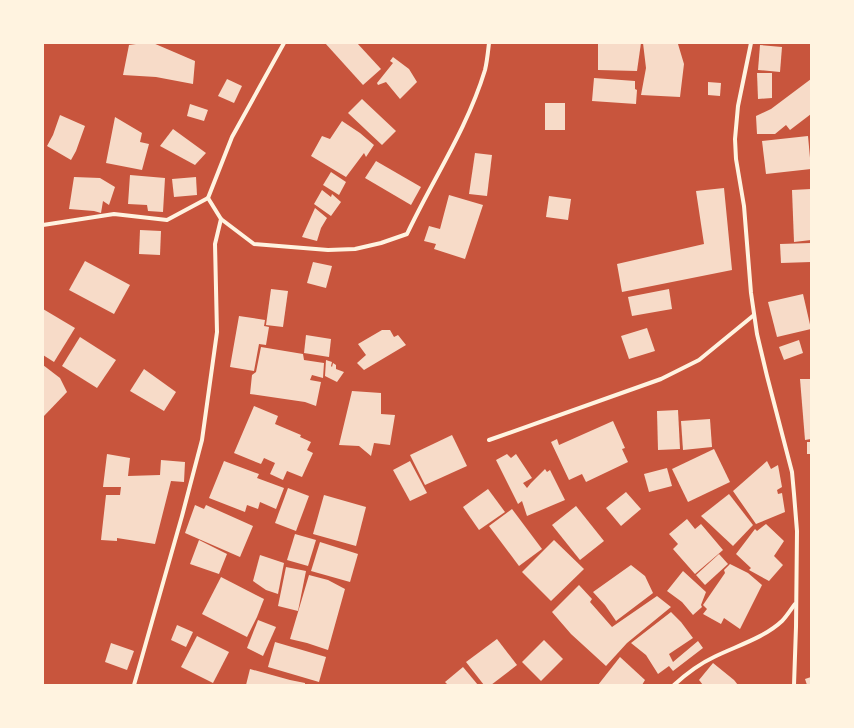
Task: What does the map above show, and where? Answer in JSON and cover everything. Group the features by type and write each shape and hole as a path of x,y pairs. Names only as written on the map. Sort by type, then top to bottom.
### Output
{"street":[{"path":"43,224 114,214 167,220 208,198 232,137 284,43"},
{"path":"208,198 220,219 254,244 328,250 355,249 381,243 407,234 421,203 435,182 470,111 485,69 489,43"},
{"path":"751,43 738,106 735,139 736,160 744,206 754,315 767,376 792,472 797,531 794,685"},
{"path":"134,685 202,440 217,332 215,244 220,219"},
{"path":"489,440 660,379 699,360 754,315"},
{"path":"674,685 688,672 702,663 760,636 777,625 795,604"}],"building":[{"path":"153,43 195,61 193,84 156,77 123,75 129,45"},
{"path":"325,43 357,43 381,69 363,85"},
{"path":"598,43 641,43 637,71 598,70"},
{"path":"643,43 678,44 684,64 680,97 641,95 646,68"},
{"path":"760,45 782,47 780,72 758,70"},
{"path":"393,57 409,69 417,82 400,99 386,82 378,85 377,83 393,63 390,61"},
{"path":"757,73 772,73 772,98 758,99"},
{"path":"594,78 635,81 635,89 637,90 636,104 592,101"},
{"path":"227,79 242,86 234,103 218,96"},
{"path":"811,79 811,114 790,130 786,125 775,134 757,134 756,116 771,109"},
{"path":"708,82 721,83 720,96 708,95"},
{"path":"362,99 396,131 382,145 348,113"},
{"path":"545,103 565,103 565,130 545,130"},
{"path":"190,104 208,110 204,121 187,116"},
{"path":"60,115 85,126 71,160 47,146 53,135"},
{"path":"115,117 142,133 140,142 149,144 142,170 106,163"},
{"path":"342,121 374,145 366,157 364,153 346,177 311,156 322,136 330,139"},
{"path":"173,129 206,153 195,165 160,146"},
{"path":"808,136 811,169 766,174 762,141"},
{"path":"475,153 492,155 487,196 469,194"},
{"path":"376,161 421,187 411,205 365,178"},
{"path":"331,172 346,182 339,195 323,185"},
{"path":"130,175 165,178 163,212 148,211 147,205 128,204"},
{"path":"74,177 100,178 115,187 109,205 103,201 101,213 69,209"},
{"path":"196,177 197,195 174,197 172,179"},
{"path":"724,188 732,270 622,292 617,264 704,244 696,191"},
{"path":"811,189 811,240 794,242 792,190"},
{"path":"322,190 331,197 332,194 341,202 331,216 314,204"},
{"path":"449,195 483,205 465,259 434,249 436,244 424,241 429,226 440,229"},
{"path":"549,196 571,199 568,220 546,217"},
{"path":"315,208 327,218 321,228 317,241 302,237"},
{"path":"140,230 161,231 160,255 139,254"},
{"path":"811,243 811,262 781,263 780,244"},
{"path":"85,261 130,285 114,314 69,290"},
{"path":"313,262 332,266 326,288 307,283"},
{"path":"271,289 288,291 283,327 266,325"},
{"path":"669,289 672,309 632,316 628,297"},
{"path":"803,294 811,329 777,337 768,302"},
{"path":"43,309 75,328 54,362 43,355"},
{"path":"239,316 265,320 264,326 269,327 266,345 259,344 254,371 230,367"},
{"path":"647,328 655,351 629,359 621,336"},
{"path":"382,330 390,330 394,337 398,335 406,345 364,370 357,363 366,355 358,344"},
{"path":"306,335 331,339 329,357 304,353"},
{"path":"80,337 116,360 97,388 62,366"},
{"path":"799,340 803,353 784,360 779,347"},
{"path":"261,347 303,354 304,360 324,363 323,378 312,375 310,380 321,382 316,406 305,402 250,394 252,375 256,372"},
{"path":"326,360 332,362 332,367 333,363 336,365 336,369 344,372 337,382 325,376"},
{"path":"43,365 60,378 67,392 43,417"},
{"path":"144,369 176,392 164,411 130,391"},
{"path":"800,379 811,379 811,439 805,440"},
{"path":"352,391 381,393 381,414 395,415 390,445 374,443 371,456 359,446 339,445"},
{"path":"254,406 278,416 275,424 301,435 300,437 311,442 307,450 313,453 302,477 287,471 283,480 270,474 275,463 264,458 261,464 234,453"},
{"path":"678,410 680,449 658,450 657,411"},
{"path":"710,419 712,447 683,450 681,421"},
{"path":"613,421 625,448 622,449 628,462 586,482 582,474 569,480 551,442 557,439 559,445"},
{"path":"452,435 467,466 425,485 410,455"},
{"path":"807,442 811,442 811,454 807,454"},
{"path":"714,449 730,482 688,502 672,469"},
{"path":"107,454 130,458 128,476 160,475 161,460 185,462 184,482 171,481 155,544 117,538 117,541 101,540 106,495 120,495 121,487 103,487"},
{"path":"507,454 511,458 516,454 532,478 523,483 527,488 545,469 547,472 550,470 565,500 527,516 522,501 518,504 496,460"},
{"path":"224,461 259,474 257,478 284,488 276,509 260,502 258,509 247,505 245,512 209,498"},
{"path":"410,461 427,493 410,501 393,470"},
{"path":"767,461 771,469 778,465 782,487 777,490 778,494 782,493 785,512 756,524 733,491"},
{"path":"667,468 672,486 649,492 644,474"},
{"path":"288,488 309,496 296,531 275,523"},
{"path":"488,489 505,512 479,530 463,507"},
{"path":"626,492 641,509 621,526 606,508"},
{"path":"729,494 753,525 733,546 701,516"},
{"path":"324,495 366,507 356,546 313,534"},
{"path":"195,505 204,509 206,505 253,526 240,557 185,533"},
{"path":"576,506 604,541 580,560 552,525"},
{"path":"512,509 542,549 519,566 489,526"},
{"path":"687,519 695,529 701,524 723,550 695,574 673,549 678,544 669,534"},
{"path":"766,524 784,541 774,556 783,565 769,581 749,570 751,568 736,554 755,529 757,531"},
{"path":"295,534 316,540 308,566 287,560"},
{"path":"199,540 227,554 219,574 190,564"},
{"path":"554,540 584,569 551,601 522,572"},
{"path":"320,542 358,554 350,582 311,571"},
{"path":"719,554 728,564 705,585 696,575"},
{"path":"260,555 284,563 278,594 266,590 253,581"},
{"path":"730,564 748,573 762,585 740,629 724,618 721,624 703,614 707,609 703,605 725,573 724,570"},
{"path":"631,565 645,576 653,593 616,621 605,605 593,592"},
{"path":"286,567 306,571 298,611 278,606"},
{"path":"683,571 706,592 701,605 702,607 693,615 682,602 667,591"},
{"path":"309,575 328,580 345,589 328,650 290,639"},
{"path":"221,577 264,599 247,637 202,614"},
{"path":"579,585 592,599 590,602 612,627 657,596 671,607 627,643 606,666 571,634 552,612"},
{"path":"671,612 693,638 669,654 673,662 698,641 703,648 673,671 669,666 658,674 646,655 631,643"},
{"path":"258,620 276,627 263,656 247,648"},
{"path":"177,625 193,632 186,647 171,640"},
{"path":"197,636 229,652 213,683 181,667"},
{"path":"497,639 517,665 491,685 484,685 466,662"},
{"path":"544,640 563,659 541,681 522,662"},
{"path":"275,642 326,657 319,682 268,667"},
{"path":"111,643 134,651 127,670 105,662"},
{"path":"620,657 645,680 642,685 598,685"},
{"path":"713,663 738,685 703,685 699,680"},
{"path":"463,667 478,685 448,685 445,682"},
{"path":"250,669 305,683 305,685 246,685"},
{"path":"811,677 811,685 807,685 805,679"}]}
